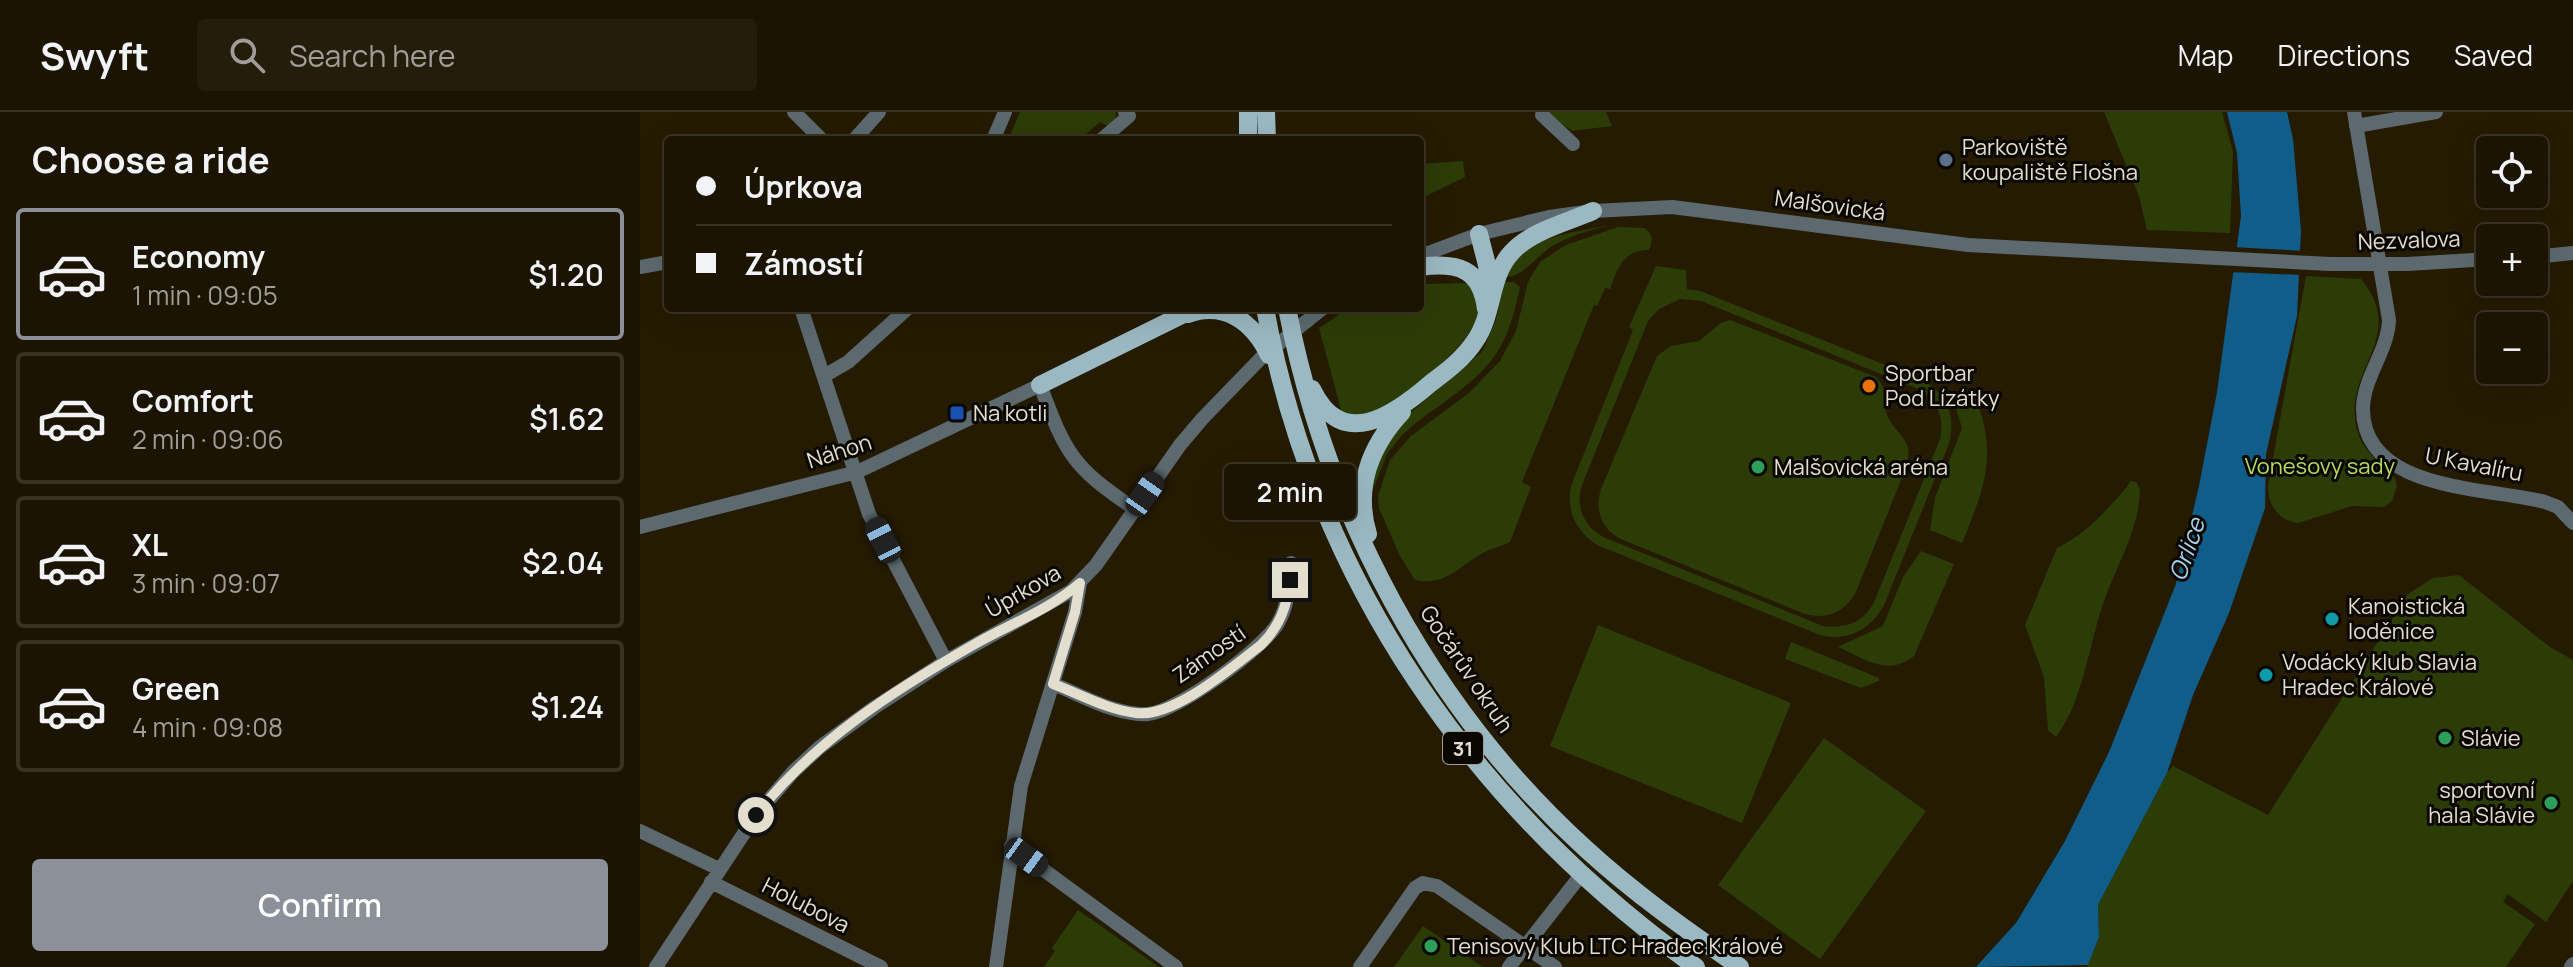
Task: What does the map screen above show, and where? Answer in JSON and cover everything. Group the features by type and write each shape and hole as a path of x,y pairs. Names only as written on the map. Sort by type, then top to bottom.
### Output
{"main road":[{"path":"1248,112 1248,136"},
{"path":"1266,112 1267,136"},
{"path":"1382,583 1364,520 1362,497 1373,453 1386,430 1427,387 1469,350 1485,323 1499,272 1515,248 1593,211"},
{"path":"1479,234 1489,287 1485,323"},
{"path":"1424,267 1447,266 1471,273 1478,280 1485,300 1485,323"},
{"path":"1040,385 1189,312"},
{"path":"1222,312 1239,318 1260,339 1282,385"},
{"name":"31","path":"1266,312 1282,385 1334,531 1362,590 1424,694 1477,765 1537,832 1581,875 1696,967"},
{"name":"Gočárův okruh","path":"1288,312 1308,399 1341,494 1382,583 1441,681 1472,725 1548,812 1629,886 1740,967"},
{"path":"1296,354 1321,406 1341,421 1358,424 1376,420 1427,387"}],"street":[{"path":"794,112 818,136"},
{"path":"858,136 879,112"},
{"path":"995,136 1005,112"},
{"path":"1106,136 1129,116 1125,112"},
{"path":"2355,119 2436,112"},
{"path":"1542,115 1573,144"},
{"name":"U Kavalíru","path":"2355,119 2388,331 2366,389 2363,410 2372,442 2395,468 2405,472 2445,484 2545,502 2571,517"},
{"name":"Malšovická","path":"1424,255 1518,223 1593,211 1649,207 1694,208 1968,245 2201,258"},
{"path":"2548,256 2573,253"},
{"name":"Nezvalova","path":"2201,258 2380,265 2476,260"},
{"path":"640,267 664,263"},
{"path":"802,312 869,514 946,661"},
{"path":"824,376 848,362 904,312"},
{"name":"Úprkova","path":"656,967 775,791 820,747 875,707 946,661 1048,606 1080,583 1180,445 1217,403 1278,343 1318,312"},
{"path":"1040,385 1060,437 1075,461 1096,483 1135,509"},
{"name":"Náhon","path":"640,527 857,472 1040,385"},
{"name":"Zámostí","path":"1053,684 1137,714 1160,711 1183,700 1237,663 1270,635 1284,612 1291,563"},
{"path":"996,967 1021,786 1075,612 1080,583"},
{"name":"Holubova","path":"640,831 881,967"},
{"path":"1011,846 1176,967"},
{"path":"1509,967 1581,875"},
{"path":"1360,967 1415,888 1423,883 1437,886 1555,967"}],"green space":[{"path":"1020,112 1116,112 1115,121 1110,127 1100,122 1084,136 1010,136"},
{"path":"1545,112 1606,112 1612,126 1572,131"},
{"path":"2104,112 2222,112 2233,152 2230,233 2147,230 2139,196"},
{"path":"1463,161 1465,177 1424,197 1424,164"},
{"path":"1610,225 1562,241 1549,248 1526,269 1505,277 1513,263 1536,245 1564,234"},
{"path":"1618,227 1644,228 1651,235 1649,250 1633,253 1623,262 1610,289 1605,288 1597,306 1594,305 1522,482 1531,487 1510,542 1485,552 1445,577 1415,580 1400,556 1379,508 1378,496 1390,460 1411,436 1469,393 1500,361 1516,331 1528,282 1540,262 1566,245"},
{"path":"1656,266 1686,270 1687,289 1700,291 1918,378 1942,397 1950,415 1948,446 1885,603 1866,626 1841,637 1820,635 1597,545 1578,527 1571,512 1571,486 1633,330 1629,327","holes":["1680,299 1701,301 1918,389 1930,398 1938,410 1940,439 1875,600 1866,614 1854,622 1823,626 1603,537 1586,522 1580,501 1582,485 1648,321 1659,309"]},
{"name":"Vonešovy sady","path":"2306,276 2361,279 2374,301 2379,320 2376,339 2357,393 2355,413 2362,442 2395,478 2397,486 2392,501 2384,507 2352,506 2298,523 2280,515 2270,499 2268,486"},
{"path":"1504,282 1514,282 1520,287 1510,327 1495,355 1474,379 1398,440 1387,454 1371,495 1375,465 1404,418 1482,352 1496,320"},
{"path":"1474,283 1479,310 1472,329 1436,369 1393,404 1363,414 1342,413 1319,328 1343,312 1424,312 1424,284"},
{"name":"Malšovická aréna","path":"1730,320 1876,377 1883,387 1889,419 1907,446 1905,470 1856,592 1835,613 1821,616 1805,614 1623,540 1610,531 1599,512 1601,489 1657,356 1671,346 1699,341 1721,323"},
{"path":"1962,387 1975,396 1986,436 1987,454 1977,505 1962,543 1930,530 1935,498 1962,428 1956,408"},
{"path":"2130,481 2136,482 2140,489 2135,522 2103,604 2079,690 2056,737 2048,730 2044,677 2025,625 2057,548 2095,521"},
{"path":"1921,551 1954,564 1914,656 1904,662 1885,666 1838,647 1883,626 1903,577"},
{"name":"Slávie","path":"2459,575 2550,647 2573,660 2573,881 2546,922 2508,894 2503,902 2535,924 2506,967 2087,967 2099,937 2098,905 2173,766 2268,815 2408,594 2433,578"},
{"path":"1598,625 1791,703 1742,823 1550,746"},
{"path":"1791,642 1879,678 1879,681 1861,688 1785,659"},
{"path":"1824,738 1926,811 1820,959 1718,885"},
{"path":"1078,910 1159,967 1044,967 1055,951 1052,948"},
{"name":"Tenisový Klub LTC Hradec Králové","path":"1423,926 1483,967 1394,967"}],"water":[{"name":"Orlice","path":"2227,112 2287,112 2293,139 2301,231 2297,316 2266,454 2265,508 2229,613 2193,695 2167,773 2098,905 2099,937 2088,965 1976,967 2016,923 2065,841 2109,752 2176,584 2217,392 2241,216 2237,153"}],"pier":[{"path":"2232,247 2304,251 2303,275 2229,272"}],"place":[{"name":"Parkoviště koupaliště Flošna","path":"1946,160"},
{"name":"Sportbar Pod Lízátky","path":"1869,386"},
{"name":"Na kotli","path":"957,413"},
{"name":"Malšovická aréna","path":"1758,467"},
{"name":"Kanoistická loděnice","path":"2332,619"},
{"name":"Vodácký klub Slavia Hradec Králové","path":"2266,675"},
{"name":"Slávie","path":"2445,738"},
{"name":"sportovní hala Slávie","path":"2551,803"},
{"name":"Tenisový Klub LTC Hradec Králové","path":"1431,946"}],"route":[{"path":"756,815 793,772 845,727 946,661 1048,606 1080,583 1075,612 1053,684 1117,709 1151,714 1183,700 1261,645 1284,612 1290,580"}]}
